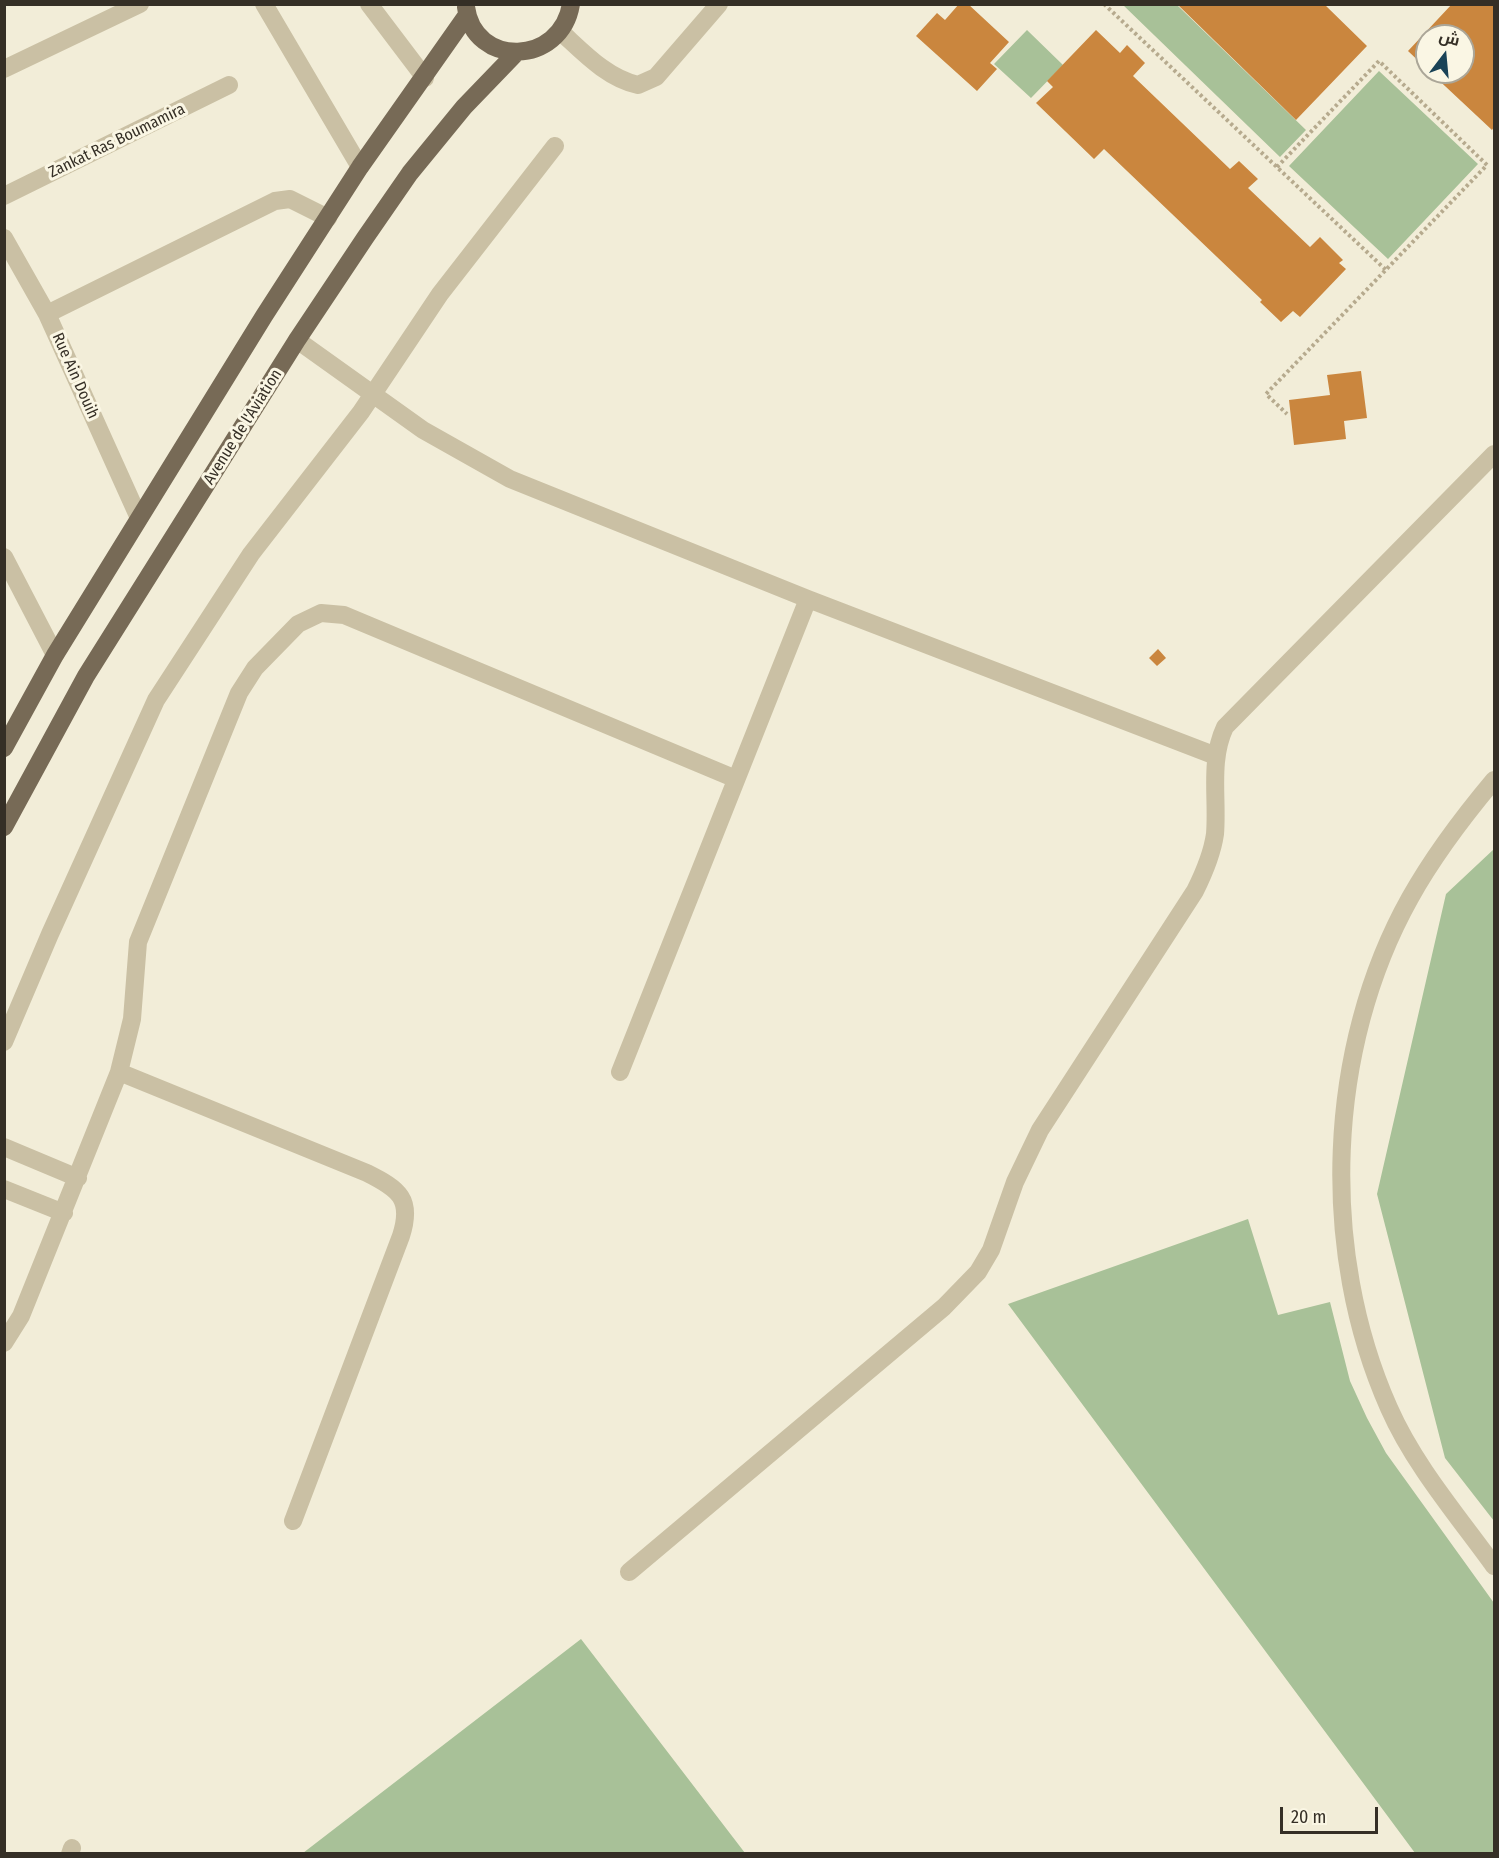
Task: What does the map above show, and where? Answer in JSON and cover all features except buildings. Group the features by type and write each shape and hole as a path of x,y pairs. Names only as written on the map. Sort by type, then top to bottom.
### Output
{"main road":[{"path":"466,10 474,30 486,42 501,50 517,52 534,50 549,43 561,32 569,17 571,4"},
{"path":"4,748 55,655 139,518 360,167 425,78 466,10"},
{"name":"Avenue de l'Aviation","path":"4,827 87,676 297,340 410,173 464,107 517,52"}],"street":[{"path":"4,69 140,4"},
{"path":"264,4 360,167"},
{"path":"369,4 425,78"},
{"path":"561,32 590,59 616,78 638,85 656,77 719,4"},
{"name":"Zankat Ras Boumamira","path":"4,196 229,85"},
{"path":"4,1042 156,700 251,554 372,395 440,294 555,146"},
{"path":"47,314 275,201 290,199 328,218"},
{"name":"Rue Ain Douih","path":"4,238 47,314 139,518"},
{"path":"297,340 423,430 510,479 808,599 1216,756"},
{"path":"628,1572 944,1307 978,1272 991,1250 1015,1182 1040,1130 1195,891 1204,873 1215,834 1216,756 1225,727 1494,454"},
{"path":"4,556 55,655"},
{"path":"620,1072 808,599"},
{"path":"4,1343 21,1317 119,1072 132,1019 138,942 236,700 260,662 309,616 333,612 356,620 736,779"},
{"path":"1494,780 1436,855 1391,939 1375,981 1354,1055 1345,1110 1342,1153 1348,1251 1361,1326 1373,1369 1390,1410 1411,1449 1494,1566"},
{"path":"119,1072 367,1173 390,1185 404,1200 407,1218 401,1236 293,1521"},
{"path":"4,1147 78,1178"},
{"path":"4,1189 64,1213"}],"path":[{"path":"1105,5 1386,270"},
{"path":"1277,166 1379,61 1487,165 1266,394 1287,414"}],"green space":[{"path":"1123,5 1177,5 1306,130 1280,157"},
{"path":"1027,30 1063,65 1031,98 994,64"},
{"path":"1379,71 1478,164 1388,259 1289,166"},
{"path":"1494,849 1494,1521 1445,1458 1377,1194 1446,894"},
{"path":"1248,1219 1278,1315 1330,1302 1350,1381 1386,1453 1494,1603 1494,1853 1415,1853 1008,1304"},
{"path":"581,1639 745,1853 303,1853"}]}
